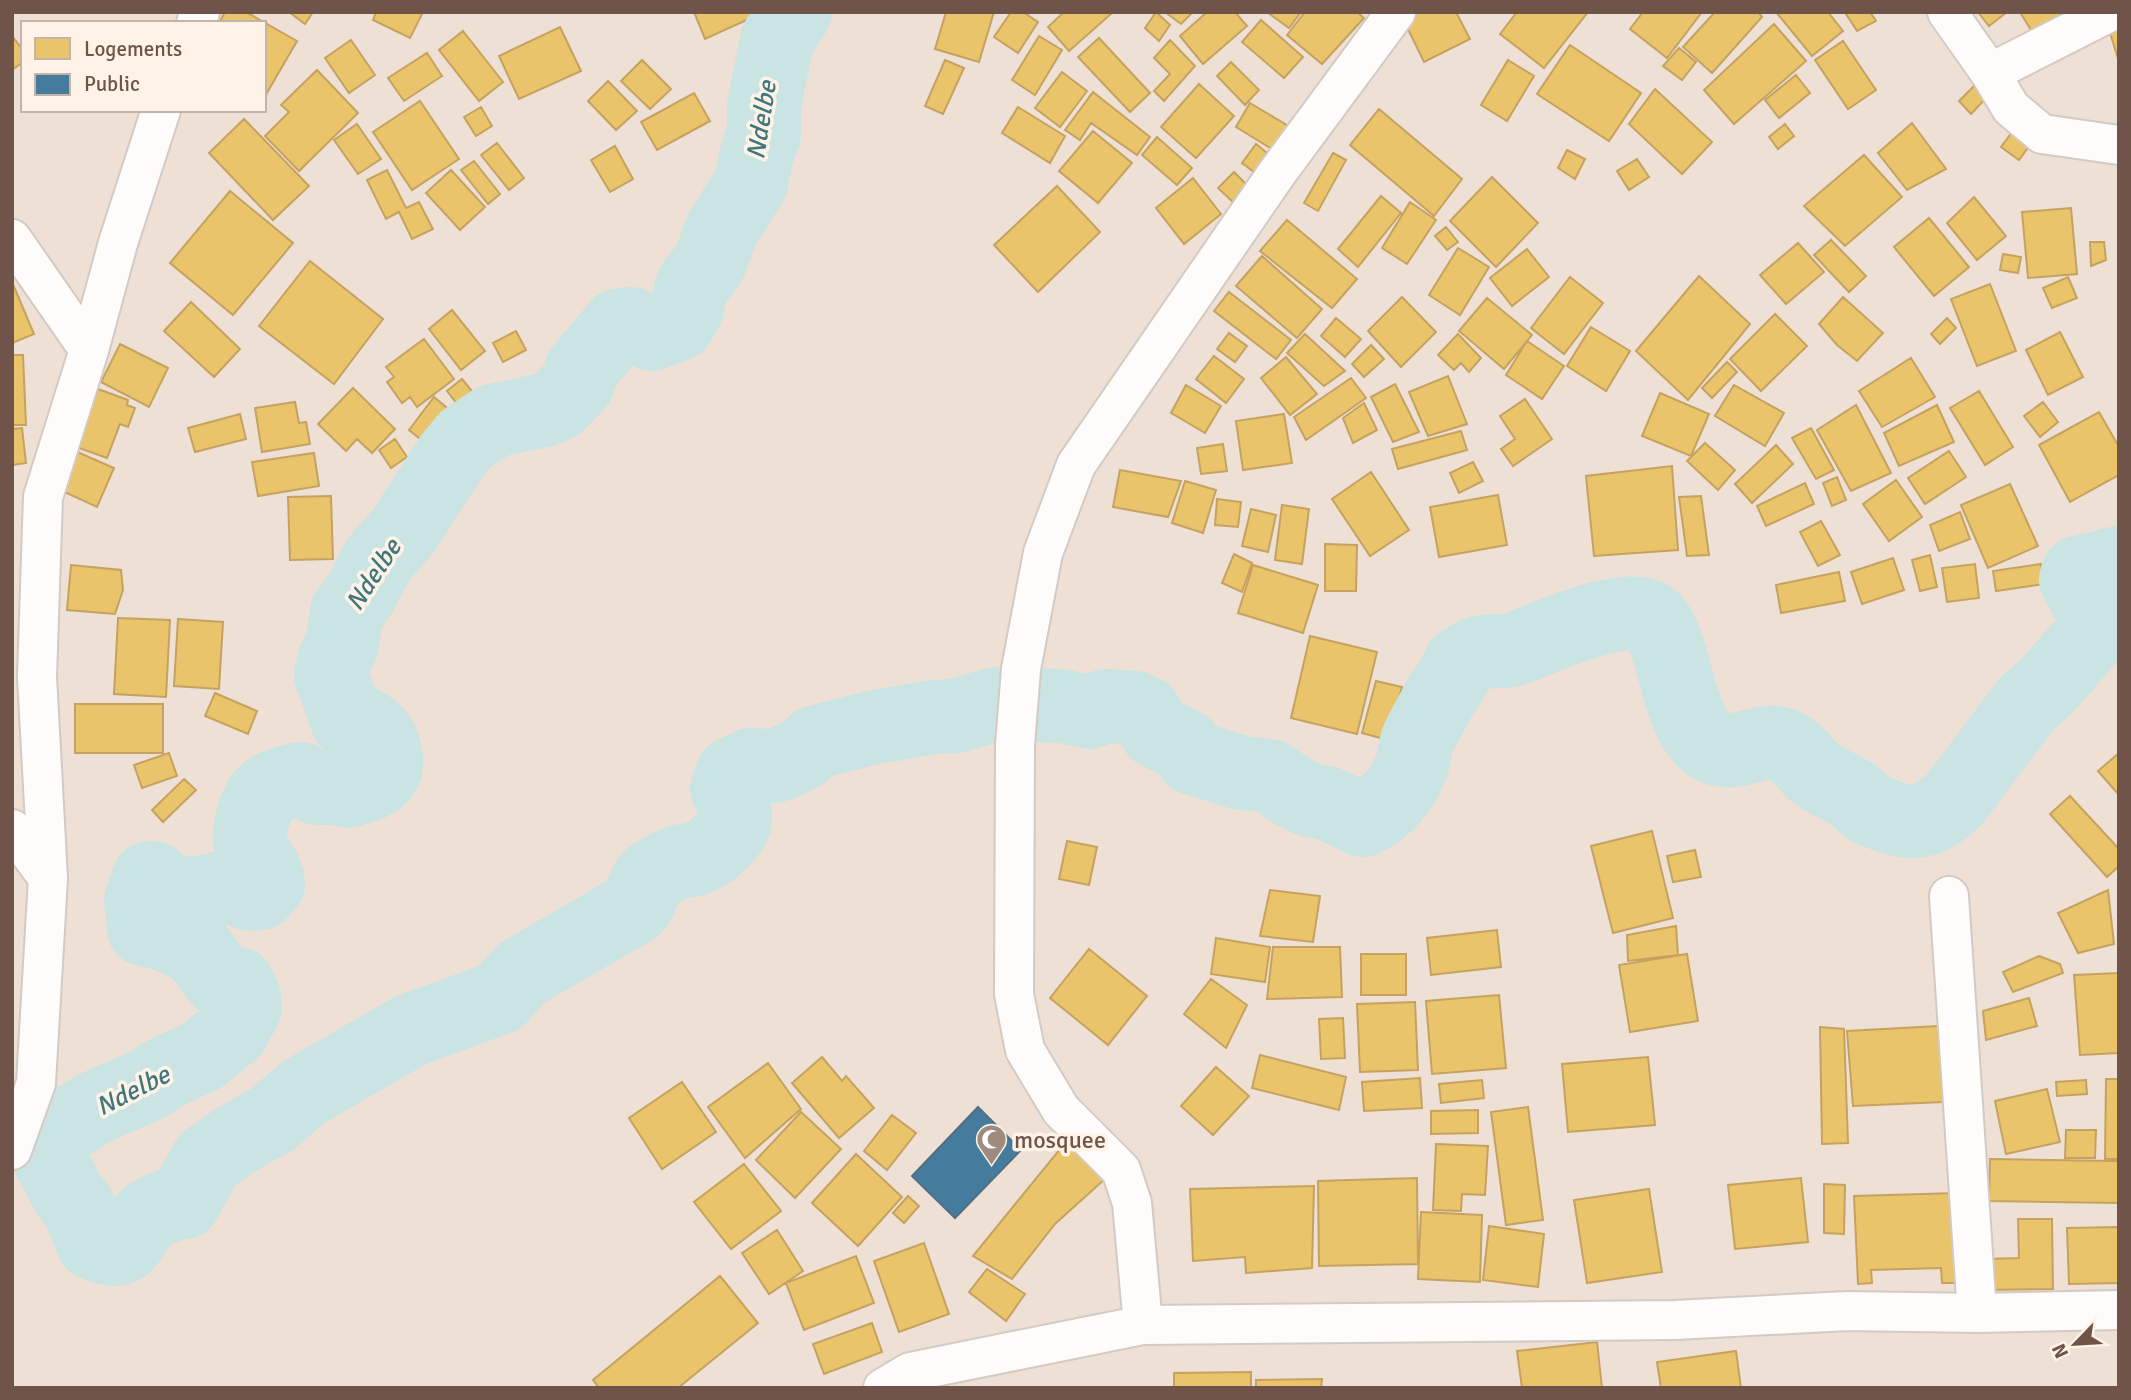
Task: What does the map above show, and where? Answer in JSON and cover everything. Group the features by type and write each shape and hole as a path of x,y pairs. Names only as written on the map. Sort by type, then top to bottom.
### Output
{"street":[{"path":"1143,1325 1132,1203 1121,1170 1061,1110 1025,1050 1014,995 1015,745 1021,669 1043,552 1076,465 1277,173 1396,12"},
{"path":"1947,12 2011,108 2042,134 2119,145"},
{"path":"1990,73 2110,12"},
{"path":"12,1150 36,1083 48,878 37,677 43,497 159,112"},
{"path":"12,239 89,350"},
{"path":"12,829 48,878"},
{"path":"1949,896 1977,1313"},
{"path":"883,1388 909,1372 1143,1325 1675,1320 1847,1311 1977,1313 2119,1310"}],"shaded area":[{"path":"12,12 2119,12 2119,1388 12,1388"}],"building: Logements":[{"path":"225,12 246,12 262,21 220,21"},
{"path":"289,12 313,12 305,24"},
{"path":"376,12 422,14 410,38 373,20"},
{"path":"694,12 762,12 762,13 705,39"},
{"path":"946,12 994,12 979,62 935,49"},
{"path":"1011,12 1023,12 1038,22 1018,53 994,37"},
{"path":"1064,12 1112,13 1069,51 1048,27"},
{"path":"1156,12 1170,25 1159,41 1145,28"},
{"path":"1165,12 1193,12 1181,24"},
{"path":"1207,12 1235,12 1247,26 1203,64 1180,36"},
{"path":"1267,12 1301,12 1289,28"},
{"path":"1305,12 1357,12 1364,18 1322,64 1287,35"},
{"path":"1407,12 1456,12 1470,39 1424,62 1401,15"},
{"path":"1517,12 1588,12 1544,68 1500,34"},
{"path":"1643,12 1702,12 1667,58 1630,29"},
{"path":"1715,12 1758,12 1762,17 1712,73 1683,47"},
{"path":"1776,12 1828,12 1843,31 1812,56"},
{"path":"1870,12 1876,21 1857,31 1846,14"},
{"path":"1978,12 2007,12 1989,26"},
{"path":"2020,12 2066,12 2032,32"},
{"path":"1261,20 1303,57 1284,78 1242,42"},
{"path":"2119,22 2119,62 2108,26"},
{"path":"266,23 297,41 266,95"},
{"path":"1774,24 1806,61 1734,124 1704,90"},
{"path":"560,27 581,71 519,99 499,56"},
{"path":"463,31 503,82 479,101 439,50"},
{"path":"12,36 21,47 21,63 12,70"},
{"path":"1039,36 1062,50 1035,95 1012,80"},
{"path":"1099,38 1150,93 1130,112 1078,57"},
{"path":"351,40 375,75 349,93 325,58"},
{"path":"1170,40 1195,66 1164,101 1154,91 1170,74 1154,58"},
{"path":"1843,41 1876,90 1848,109 1815,60"},
{"path":"1570,45 1641,93 1609,141 1537,94"},
{"path":"1679,48 1696,62 1682,80 1663,66"},
{"path":"427,53 442,76 404,101 388,78"},
{"path":"642,60 671,89 650,109 621,81"},
{"path":"945,60 964,68 943,114 925,106"},
{"path":"1508,60 1534,76 1507,121 1481,105"},
{"path":"1231,62 1259,90 1245,105 1217,76"},
{"path":"317,70 358,113 299,171 265,136 289,112 281,105"},
{"path":"1062,72 1087,91 1060,127 1035,108"},
{"path":"1796,75 1810,93 1779,118 1765,100"},
{"path":"608,81 637,111 616,130 588,101"},
{"path":"1977,83 1989,95 1971,114 1959,101"},
{"path":"1199,84 1234,116 1196,158 1161,127"},
{"path":"1655,89 1712,142 1682,174 1629,124"},
{"path":"1093,92 1150,137 1137,155 1091,123 1080,140 1065,130"},
{"path":"694,93 710,121 657,150 641,122"},
{"path":"420,101 459,159 412,190 373,132"},
{"path":"1250,103 1290,127 1275,151 1236,127"},
{"path":"481,107 492,126 476,136 464,117"},
{"path":"1018,107 1065,136 1050,163 1002,133"},
{"path":"1379,109 1462,179 1434,216 1350,145"},
{"path":"244,119 309,186 273,220 209,153"},
{"path":"1912,123 1946,169 1907,190 1878,153"},
{"path":"357,124 381,159 358,174 334,140"},
{"path":"1785,124 1794,136 1778,149 1769,137"},
{"path":"2018,124 2035,138 2019,160 2001,147"},
{"path":"1093,131 1132,163 1098,203 1059,171"},
{"path":"1157,137 1192,168 1177,185 1142,155"},
{"path":"497,143 524,178 509,190 481,155"},
{"path":"1256,144 1272,157 1258,175 1242,163"},
{"path":"615,146 633,179 610,192 591,160"},
{"path":"1567,150 1585,159 1575,179 1558,168"},
{"path":"1333,153 1346,160 1318,211 1304,203"},
{"path":"1864,155 1902,197 1845,246 1804,206"},
{"path":"1637,159 1649,177 1629,190 1617,171"},
{"path":"474,161 500,194 488,204 461,170"},
{"path":"387,170 406,208 419,202 433,229 412,239 399,212 386,219 367,180"},
{"path":"451,170 485,207 460,230 426,193"},
{"path":"1234,172 1251,189 1236,205 1218,188"},
{"path":"1492,177 1538,223 1496,267 1450,221"},
{"path":"1193,178 1221,214 1184,244 1156,208"},
{"path":"1057,186 1100,232 1038,292 994,245"},
{"path":"230,191 293,243 233,315 170,263"},
{"path":"1381,196 1401,213 1358,267 1338,249"},
{"path":"1974,197 2006,236 1977,260 1947,223"},
{"path":"1410,202 1436,220 1407,264 1382,248"},
{"path":"2071,208 2077,274 2028,278 2022,212"},
{"path":"1929,218 1969,267 1934,296 1894,247"},
{"path":"1287,220 1357,279 1332,308 1260,251"},
{"path":"1446,227 1458,242 1447,250 1435,236"},
{"path":"1831,240 1866,276 1849,292 1814,255"},
{"path":"2090,242 2104,242 2106,260 2091,266"},
{"path":"1798,243 1824,272 1786,304 1760,275"},
{"path":"1458,248 1489,267 1460,315 1429,295"},
{"path":"1527,249 1549,277 1512,306 1490,278"},
{"path":"2003,254 2021,257 2018,273 2000,270"},
{"path":"1262,256 1322,309 1297,338 1236,286"},
{"path":"310,261 383,319 334,384 259,326"},
{"path":"1699,276 1750,324 1688,400 1636,351"},
{"path":"1570,277 1603,303 1564,354 1531,328"},
{"path":"2068,277 2077,298 2052,308 2043,288"},
{"path":"12,282 34,334 12,343"},
{"path":"1990,284 2016,351 1977,366 1951,299"},
{"path":"1229,292 1291,340 1276,359 1214,311"},
{"path":"1402,297 1436,332 1401,367 1368,331"},
{"path":"1843,297 1883,333 1857,361 1837,345 1819,324"},
{"path":"1487,298 1532,335 1504,369 1459,331"},
{"path":"191,302 240,349 214,377 164,331"},
{"path":"452,310 485,351 461,370 429,329"},
{"path":"1775,314 1807,346 1761,391 1730,359"},
{"path":"1336,318 1361,339 1345,357 1321,336"},
{"path":"1947,318 1956,328 1940,344 1931,334"},
{"path":"1591,327 1630,351 1606,391 1567,366"},
{"path":"516,331 526,350 503,362 493,343"},
{"path":"2060,332 2083,377 2048,395 2026,350"},
{"path":"1229,333 1247,346 1235,362 1217,349"},
{"path":"1305,334 1345,371 1324,386 1287,353"},
{"path":"1458,334 1481,358 1469,372 1461,363 1454,370 1438,355"},
{"path":"424,339 454,379 417,407 410,397 402,403 387,382 394,377 386,367"},
{"path":"1527,341 1564,366 1542,399 1506,375"},
{"path":"120,344 168,368 149,407 101,382"},
{"path":"1371,345 1384,359 1364,377 1352,364"},
{"path":"12,355 23,355 26,425 12,425"},
{"path":"1214,356 1244,379 1226,403 1196,379"},
{"path":"1286,357 1317,394 1290,415 1261,378"},
{"path":"1911,358 1935,397 1882,427 1859,391"},
{"path":"1727,362 1737,372 1712,398 1702,388"},
{"path":"1448,376 1467,424 1428,436 1409,392"},
{"path":"1351,378 1366,398 1306,440 1294,417"},
{"path":"462,379 479,400 464,413 447,391"},
{"path":"1395,384 1419,432 1393,442 1371,397"},
{"path":"1186,385 1221,406 1205,433 1171,413"},
{"path":"1734,385 1784,413 1765,446 1715,416"},
{"path":"353,388 395,429 372,453 357,439 346,451 318,424"},
{"path":"98,389 128,400 127,405 135,408 128,427 120,424 107,458 76,447"},
{"path":"1979,391 2013,447 1985,465 1950,408"},
{"path":"1660,393 1709,414 1691,456 1642,436"},
{"path":"434,397 469,426 444,458 409,430"},
{"path":"1525,399 1552,439 1513,466 1501,449 1515,439 1500,416"},
{"path":"295,402 299,423 306,422 310,444 262,452 255,408"},
{"path":"2043,402 2058,422 2040,437 2024,416"},
{"path":"1364,403 1377,430 1353,443 1343,418"},
{"path":"1856,405 1891,473 1851,491 1817,430"},
{"path":"1937,405 1954,442 1899,466 1884,433"},
{"path":"2099,412 2119,447 2119,475 2070,502 2039,445"},
{"path":"240,414 246,439 195,452 188,428"},
{"path":"1284,414 1292,463 1243,470 1236,421"},
{"path":"22,428 26,463 12,465 12,429"},
{"path":"1811,428 1834,470 1816,479 1792,438"},
{"path":"1461,431 1467,450 1398,469 1392,449"},
{"path":"395,439 407,457 391,468 379,450"},
{"path":"1705,443 1735,470 1718,490 1687,461"},
{"path":"1223,444 1227,471 1201,474 1197,448"},
{"path":"1776,445 1793,464 1752,503 1735,484"},
{"path":"75,451 114,468 97,507 58,489"},
{"path":"1949,451 1966,477 1925,504 1908,478"},
{"path":"314,453 319,486 258,496 252,462"},
{"path":"1473,462 1483,481 1459,493 1450,473"},
{"path":"1672,466 1678,550 1594,556 1586,476"},
{"path":"1120,470 1181,481 1168,517 1113,507"},
{"path":"1371,472 1409,530 1370,556 1332,499"},
{"path":"1837,477 1846,500 1832,506 1823,483"},
{"path":"1896,480 1922,517 1889,541 1863,504"},
{"path":"1185,481 1216,490 1203,533 1172,523"},
{"path":"1805,483 1814,504 1766,526 1757,506"},
{"path":"2010,484 2038,546 1988,568 1961,505"},
{"path":"1498,495 1507,545 1439,557 1430,507"},
{"path":"331,496 333,559 290,560 288,497"},
{"path":"1701,496 1709,555 1687,556 1679,497"},
{"path":"1217,499 1241,502 1238,527 1215,525"},
{"path":"1282,505 1309,509 1302,564 1275,560"},
{"path":"1251,509 1276,515 1268,552 1242,546"},
{"path":"1960,512 1970,539 1939,551 1930,525"},
{"path":"1821,521 1840,555 1818,566 1800,532"},
{"path":"1325,544 1357,545 1356,591 1325,591"},
{"path":"1234,554 1252,563 1242,592 1222,583"},
{"path":"1930,555 1937,587 1920,591 1912,560"},
{"path":"1893,558 1904,590 1862,604 1851,572"},
{"path":"1975,564 1979,598 1947,602 1942,568"},
{"path":"2041,564 2044,584 1996,591 1993,571"},
{"path":"71,565 121,570 123,590 115,614 67,610"},
{"path":"1253,565 1318,585 1303,633 1238,613"},
{"path":"1839,572 1845,601 1781,613 1776,585"},
{"path":"118,618 170,620 166,697 114,694"},
{"path":"178,619 223,622 219,689 174,686"},
{"path":"1310,636 1377,652 1357,734 1291,718"},
{"path":"1376,681 1402,687 1388,740 1362,733"},
{"path":"215,693 257,711 248,734 205,716"},
{"path":"75,704 163,704 163,753 75,753"},
{"path":"169,753 177,776 142,788 134,765"},
{"path":"2119,753 2119,795 2098,771"},
{"path":"184,779 196,790 163,822 152,810"},
{"path":"2070,796 2119,849 2119,866 2107,877 2050,814"},
{"path":"1652,831 1673,918 1613,933 1591,846"},
{"path":"1067,841 1097,847 1089,885 1059,879"},
{"path":"1695,850 1701,877 1673,882 1667,856"},
{"path":"1270,890 1320,896 1313,942 1260,936"},
{"path":"2108,890 2114,944 2078,953 2058,913"},
{"path":"1676,926 1678,955 1628,961 1627,935"},
{"path":"1497,930 1501,967 1431,975 1427,938"},
{"path":"1216,938 1270,947 1265,982 1211,974"},
{"path":"1273,947 1340,947 1342,997 1267,999"},
{"path":"1089,949 1147,996 1108,1045 1050,998"},
{"path":"1361,954 1406,954 1406,995 1361,995"},
{"path":"1687,954 1698,1021 1630,1032 1619,965"},
{"path":"2039,956 2060,964 2063,973 2013,992 2003,972"},
{"path":"2119,973 2119,1053 2080,1055 2074,975"},
{"path":"1211,979 1247,1005 1226,1048 1184,1014"},
{"path":"1499,995 1506,1068 1432,1074 1426,1001"},
{"path":"2029,998 2037,1026 1986,1040 1983,1011"},
{"path":"1415,1002 1418,1070 1360,1072 1357,1004"},
{"path":"1343,1018 1345,1058 1321,1059 1319,1019"},
{"path":"1938,1026 1943,1102 1853,1106 1847,1031"},
{"path":"1820,1027 1844,1029 1848,1143 1822,1144"},
{"path":"1260,1055 1346,1077 1339,1110 1252,1088"},
{"path":"822,1057 842,1081 846,1076 874,1108 839,1138 792,1083"},
{"path":"1648,1057 1655,1125 1568,1132 1562,1064"},
{"path":"768,1063 801,1109 745,1158 708,1107"},
{"path":"1216,1067 1249,1096 1213,1135 1181,1106"},
{"path":"1420,1078 1422,1108 1364,1111 1362,1082"},
{"path":"2106,1079 2119,1079 2119,1159 2105,1159"},
{"path":"1482,1080 1484,1098 1441,1103 1439,1084"},
{"path":"2086,1080 2087,1094 2057,1096 2056,1082"},
{"path":"682,1082 716,1132 662,1169 629,1118"},
{"path":"2047,1089 2060,1142 2006,1154 1995,1101"},
{"path":"1528,1107 1543,1220 1506,1225 1491,1112"},
{"path":"1478,1110 1478,1133 1431,1134 1431,1111"},
{"path":"801,1112 841,1149 795,1198 756,1160"},
{"path":"892,1115 916,1133 887,1170 864,1151"},
{"path":"2066,1130 2096,1130 2095,1158 2065,1158"},
{"path":"1069,1138 1106,1178 1055,1224 1012,1279 973,1256"},
{"path":"1436,1144 1488,1146 1485,1195 1462,1194 1461,1211 1433,1210"},
{"path":"856,1154 902,1197 858,1246 812,1203"},
{"path":"1990,1159 2119,1161 2119,1203 1989,1201"},
{"path":"744,1164 781,1211 731,1249 694,1202"},
{"path":"1417,1178 1418,1264 1319,1266 1318,1181"},
{"path":"1801,1178 1808,1242 1735,1249 1728,1185"},
{"path":"1824,1184 1845,1185 1844,1234 1824,1233"},
{"path":"1314,1186 1312,1268 1246,1273 1245,1257 1193,1261 1190,1189"},
{"path":"1649,1189 1662,1272 1587,1283 1574,1200"},
{"path":"1957,1193 1960,1283 1942,1283 1941,1268 1871,1270 1872,1283 1858,1284 1854,1196"},
{"path":"908,1196 919,1206 904,1223 893,1213"},
{"path":"1421,1212 1482,1215 1480,1282 1418,1279"},
{"path":"2018,1219 2052,1219 2053,1289 1987,1290 1986,1259 2019,1258"},
{"path":"1489,1226 1544,1234 1538,1287 1483,1280"},
{"path":"2119,1227 2119,1283 2069,1284 2067,1228"},
{"path":"777,1230 803,1271 769,1294 742,1253"},
{"path":"924,1243 949,1314 899,1332 874,1261"},
{"path":"856,1256 874,1303 804,1330 786,1283"},
{"path":"987,1269 1025,1294 1006,1321 969,1292"},
{"path":"720,1276 758,1323 678,1388 599,1388 593,1380"},
{"path":"872,1323 882,1352 824,1374 813,1344"},
{"path":"1597,1342 1602,1388 1522,1388 1517,1351"},
{"path":"1736,1351 1741,1388 1661,1388 1657,1362"},
{"path":"1251,1372 1251,1388 1174,1388 1174,1373"},
{"path":"1322,1379 1321,1388 1256,1388 1256,1380"}],"building: Public":[{"path":"978,1107 1021,1150 955,1218 912,1176"}],"waterway":[{"name":"Ndelbe","path":"12,1119 42,1134 51,1123 71,1123 94,1108 147,1085 165,1073 202,1056 232,1031 245,1008 244,997 238,984 219,979 197,949 167,935 144,929 141,901 149,878 172,891 183,893 206,892 238,884 249,894 260,893 268,884 264,869 253,850 250,833 255,810 268,790 300,779 317,788 340,788 347,791 371,783 382,775 386,765 382,742 369,727 357,720 347,720 331,675 342,645 347,612 361,593 378,560 404,530 466,439 493,421 544,410 558,404 578,383 581,370 619,325 631,324 652,334 678,324 687,308 692,286 710,262 721,231 751,183 764,134 764,105 777,40 795,12"},
{"path":"42,1134 48,1156 68,1194 78,1206 93,1243 106,1248 122,1247 148,1216 165,1207 184,1202 207,1160 271,1120 304,1092 411,1030 499,998 522,973 634,908 652,876 678,862 703,856 715,848 730,832 735,820 727,789 732,774 751,765 781,764 802,754 816,742 871,728 933,717 956,716 996,704 1062,706 1089,712 1106,706 1135,708 1145,713 1156,731 1185,746 1193,758 1242,773 1270,776 1295,793 1310,800 1327,803 1363,820 1391,800 1402,786 1412,766 1420,735 1460,663 1480,653 1511,650 1565,629 1609,616 1644,615 1655,622 1663,635 1689,717 1707,743 1726,750 1765,743 1784,745 1815,773 1854,795 1870,809 1897,819 1923,820 1954,800 2027,703 2045,688 2088,639 2096,618 2076,579 2078,573 2119,563"}],"place":[{"name":"mosquee","path":"991,1167"}]}
